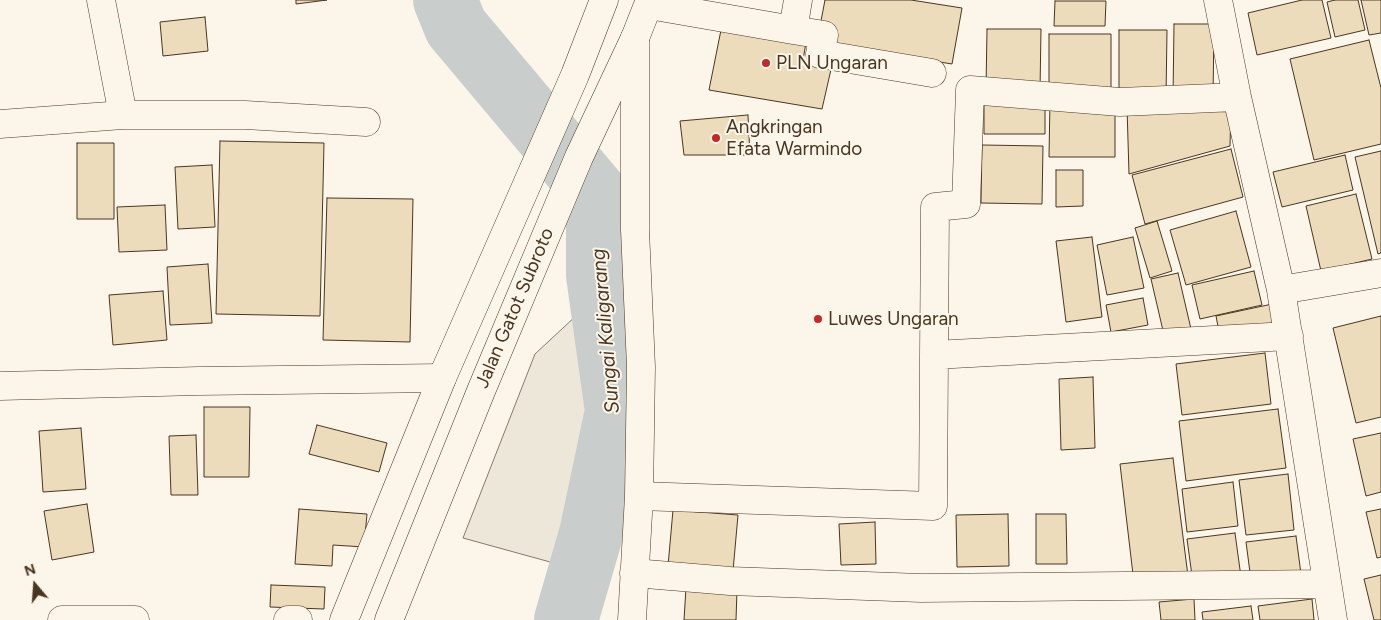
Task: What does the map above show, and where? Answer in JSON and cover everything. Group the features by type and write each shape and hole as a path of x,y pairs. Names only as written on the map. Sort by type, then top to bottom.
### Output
{"main road":[{"path":"100,0 123,115"},
{"name":"Jalan Gatot Subroto","path":"344,620 442,378 575,74 604,0"},
{"path":"793,30 798,0"},
{"path":"1218,0 1237,97 1282,290 1333,620"},
{"path":"649,2 824,35 820,54 932,73"},
{"name":"Jalan Gatot Subroto","path":"389,620 578,157 635,38 649,2"},
{"path":"632,620 639,496 641,367 635,230 635,38"},
{"path":"639,496 934,506 936,207 966,204 970,90 1120,102 1237,97"},
{"path":"0,124 123,115 244,115 366,122"},
{"path":"1282,290 1381,273"},
{"path":"934,355 1289,336"},
{"path":"0,386 442,378"},
{"path":"634,573 730,581 921,588 1327,584"},
{"path":"62,620 134,620"},
{"path":"288,620 298,620"}],"shaded area":[{"path":"578,314 589,422 626,429 621,465 582,459 561,565 463,538 535,354"}],"building":[{"path":"296,0 327,0 296,4"},
{"path":"825,0 911,0 962,8 952,64 817,42"},
{"path":"1302,0 1322,0 1331,38 1257,55 1248,13"},
{"path":"1358,0 1365,30 1335,37 1327,2"},
{"path":"1361,0 1381,0 1381,33 1369,35"},
{"path":"1055,1 1106,1 1105,26 1054,26"},
{"name":"PLN Ungaran","path":"724,15 808,31 803,60 832,65 822,109 709,90"},
{"path":"205,17 208,51 163,56 160,22"},
{"path":"1174,24 1214,24 1213,99 1173,98"},
{"path":"987,29 1041,29 1040,91 986,90"},
{"path":"1119,30 1167,30 1166,98 1119,97"},
{"path":"1049,34 1111,34 1111,96 1049,95"},
{"path":"1369,40 1381,88 1381,144 1314,160 1290,59"},
{"path":"1050,100 1115,101 1115,157 1049,157"},
{"path":"984,102 1045,103 1045,134 984,134"},
{"path":"1127,107 1231,107 1230,146 1129,174"},
{"name":"Angkringan Efata Warmindo","path":"748,115 750,155 684,155 680,121"},
{"path":"220,141 324,143 320,316 216,314"},
{"path":"77,143 114,143 114,219 77,219"},
{"path":"982,145 1043,146 1042,204 981,203"},
{"path":"1231,149 1243,197 1145,224 1132,175"},
{"path":"1381,151 1381,253 1378,254 1355,157"},
{"path":"1345,155 1353,190 1282,207 1273,172"},
{"path":"212,165 215,227 178,229 175,167"},
{"path":"1056,170 1083,170 1083,206 1056,207"},
{"path":"1356,194 1372,259 1321,271 1306,206"},
{"path":"327,198 413,199 410,342 323,340"},
{"path":"165,205 167,250 119,252 117,207"},
{"path":"1236,211 1251,267 1186,285 1170,230"},
{"path":"1157,221 1172,271 1150,278 1135,228"},
{"path":"1092,237 1102,317 1066,322 1056,241"},
{"path":"1133,237 1144,288 1107,295 1097,245"},
{"path":"208,264 212,323 170,325 167,267"},
{"path":"1254,271 1262,305 1200,319 1192,285"},
{"path":"1178,273 1191,329 1164,335 1151,279"},
{"path":"163,291 167,340 113,345 109,295"},
{"path":"1143,298 1148,325 1111,332 1106,305"},
{"path":"1277,303 1282,324 1220,337 1216,316"},
{"path":"1381,316 1381,417 1356,423 1333,328"},
{"path":"1265,353 1271,404 1182,415 1176,364"},
{"path":"1093,377 1095,448 1061,450 1059,379"},
{"path":"204,407 250,407 249,477 204,477"},
{"path":"1278,409 1286,468 1186,481 1179,421"},
{"path":"317,425 387,443 379,472 309,454"},
{"path":"81,428 86,489 43,492 39,431"},
{"path":"1381,433 1381,492 1366,496 1353,439"},
{"path":"196,435 198,495 171,495 169,436"},
{"path":"1173,458 1188,576 1134,583 1120,464"},
{"path":"1288,474 1294,530 1246,535 1239,480"},
{"path":"1233,482 1238,526 1187,532 1182,489"},
{"path":"87,504 94,552 52,560 44,511"},
{"path":"299,509 367,514 364,547 333,545 332,566 295,564"},
{"path":"1381,509 1381,557 1377,558 1366,512"},
{"path":"673,510 738,515 733,571 668,566"},
{"path":"1008,514 1009,566 957,567 956,515"},
{"path":"1036,514 1066,514 1067,564 1036,564"},
{"path":"875,522 876,564 841,565 839,524"},
{"path":"1235,533 1241,577 1193,583 1187,539"},
{"path":"1296,536 1301,574 1251,580 1246,542"},
{"path":"1381,575 1381,620 1374,620 1364,579"},
{"path":"271,585 325,587 324,609 270,607"},
{"path":"686,588 737,590 736,620 684,620"},
{"path":"1194,599 1195,620 1161,620 1159,602"},
{"path":"1312,599 1314,620 1260,620 1258,606"},
{"path":"1251,606 1253,620 1203,620 1202,612"}],"waterway":[{"name":"Sungai Kaligarang","path":"445,0 456,27 598,196 598,275 617,411 591,534 566,620"}],"place":[{"name":"PLN Ungaran","path":"766,63"},
{"name":"Angkringan Efata Warmindo","path":"716,138"},
{"name":"Luwes Ungaran","path":"818,319"}]}
